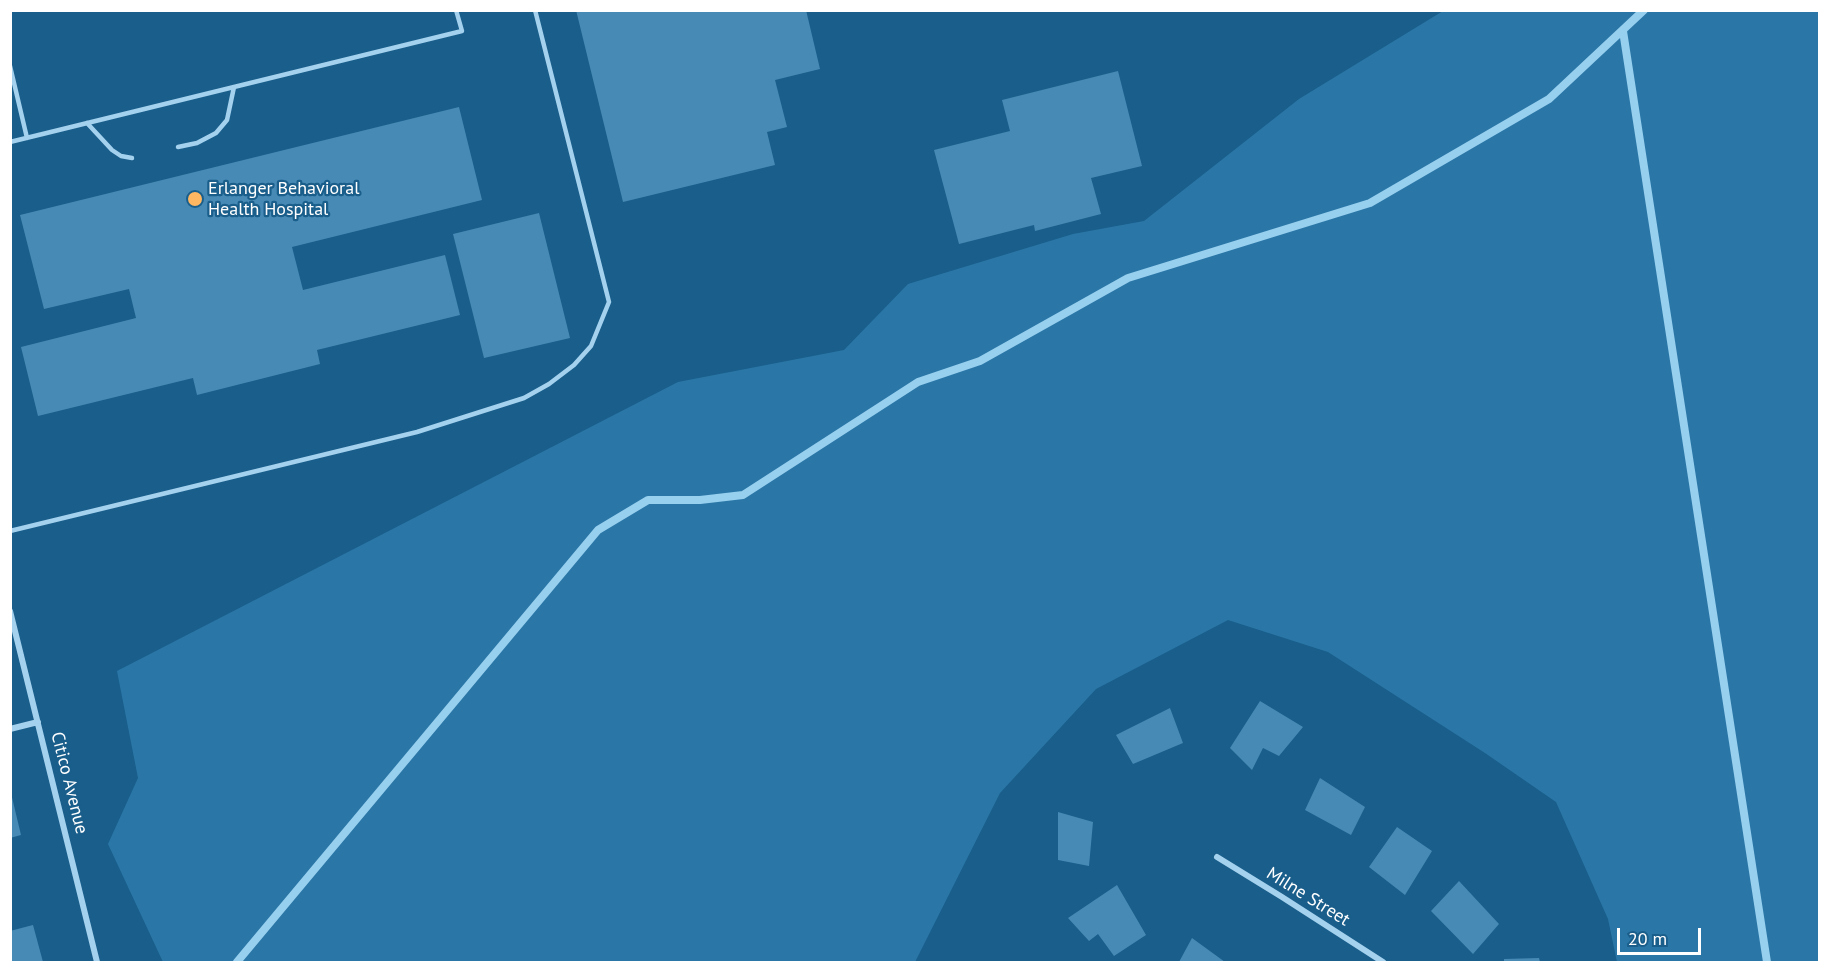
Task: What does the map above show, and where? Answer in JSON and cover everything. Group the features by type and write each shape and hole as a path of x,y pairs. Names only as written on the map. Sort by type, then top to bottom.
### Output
{"street":[{"name":"Citico Avenue","path":"10,611 97,963"},
{"path":"10,729 38,722"},
{"name":"Milne Street","path":"1216,857 1383,963"}],"lane":[{"path":"10,142 462,32 456,10"},
{"path":"10,531 417,432 524,398 549,384 574,365 591,346 609,302 535,10"},
{"path":"10,66 27,138"},
{"path":"178,147 196,143 216,133 227,120 234,87"},
{"path":"87,123 112,150 121,156 132,158"}],"shaded area":[{"path":"1443,11 1819,11 1819,962 1617,962 1608,919 1556,802 1485,753 1328,652 1228,620 1096,689 1000,793 915,962 163,962 108,844 138,778 117,671 678,382 844,350 908,284 1073,234 1144,221 1299,99"}],"building":[{"path":"576,10 806,10 820,69 775,80 787,127 767,132 775,165 623,202"},
{"path":"1118,71 1142,166 1091,178 1101,214 1035,231 1034,225 959,244 934,150 1010,131 1002,100"},
{"path":"459,107 482,200 292,247 303,290 445,255 460,315 317,350 320,364 197,395 193,378 38,416 21,347 136,318 129,289 44,309 20,215"},
{"path":"539,213 570,338 484,358 453,234"},
{"path":"1260,701 1303,727 1279,756 1263,748 1252,770 1230,748"},
{"path":"1170,708 1183,743 1133,764 1116,735"},
{"path":"1320,778 1365,807 1351,835 1305,810"},
{"path":"10,789 21,835 10,838"},
{"path":"1058,812 1093,822 1089,866 1058,860"},
{"path":"1397,827 1432,851 1405,895 1369,867"},
{"path":"1459,881 1499,924 1473,954 1431,911"},
{"path":"1117,885 1146,935 1114,956 1098,934 1089,941 1068,918"},
{"path":"33,925 43,962 10,962 10,931"},
{"path":"1192,938 1225,962 1179,962"},
{"path":"1539,958 1540,962 1504,962 1504,959"}],"waterway":[{"path":"237,962 598,530 648,500 700,500 743,495 918,382 980,361 1128,278 1370,203 1549,99 1644,10"},
{"path":"1623,31 1767,962"}],"place":[{"name":"Erlanger Behavioral Health Hospital","path":"195,199"}]}
